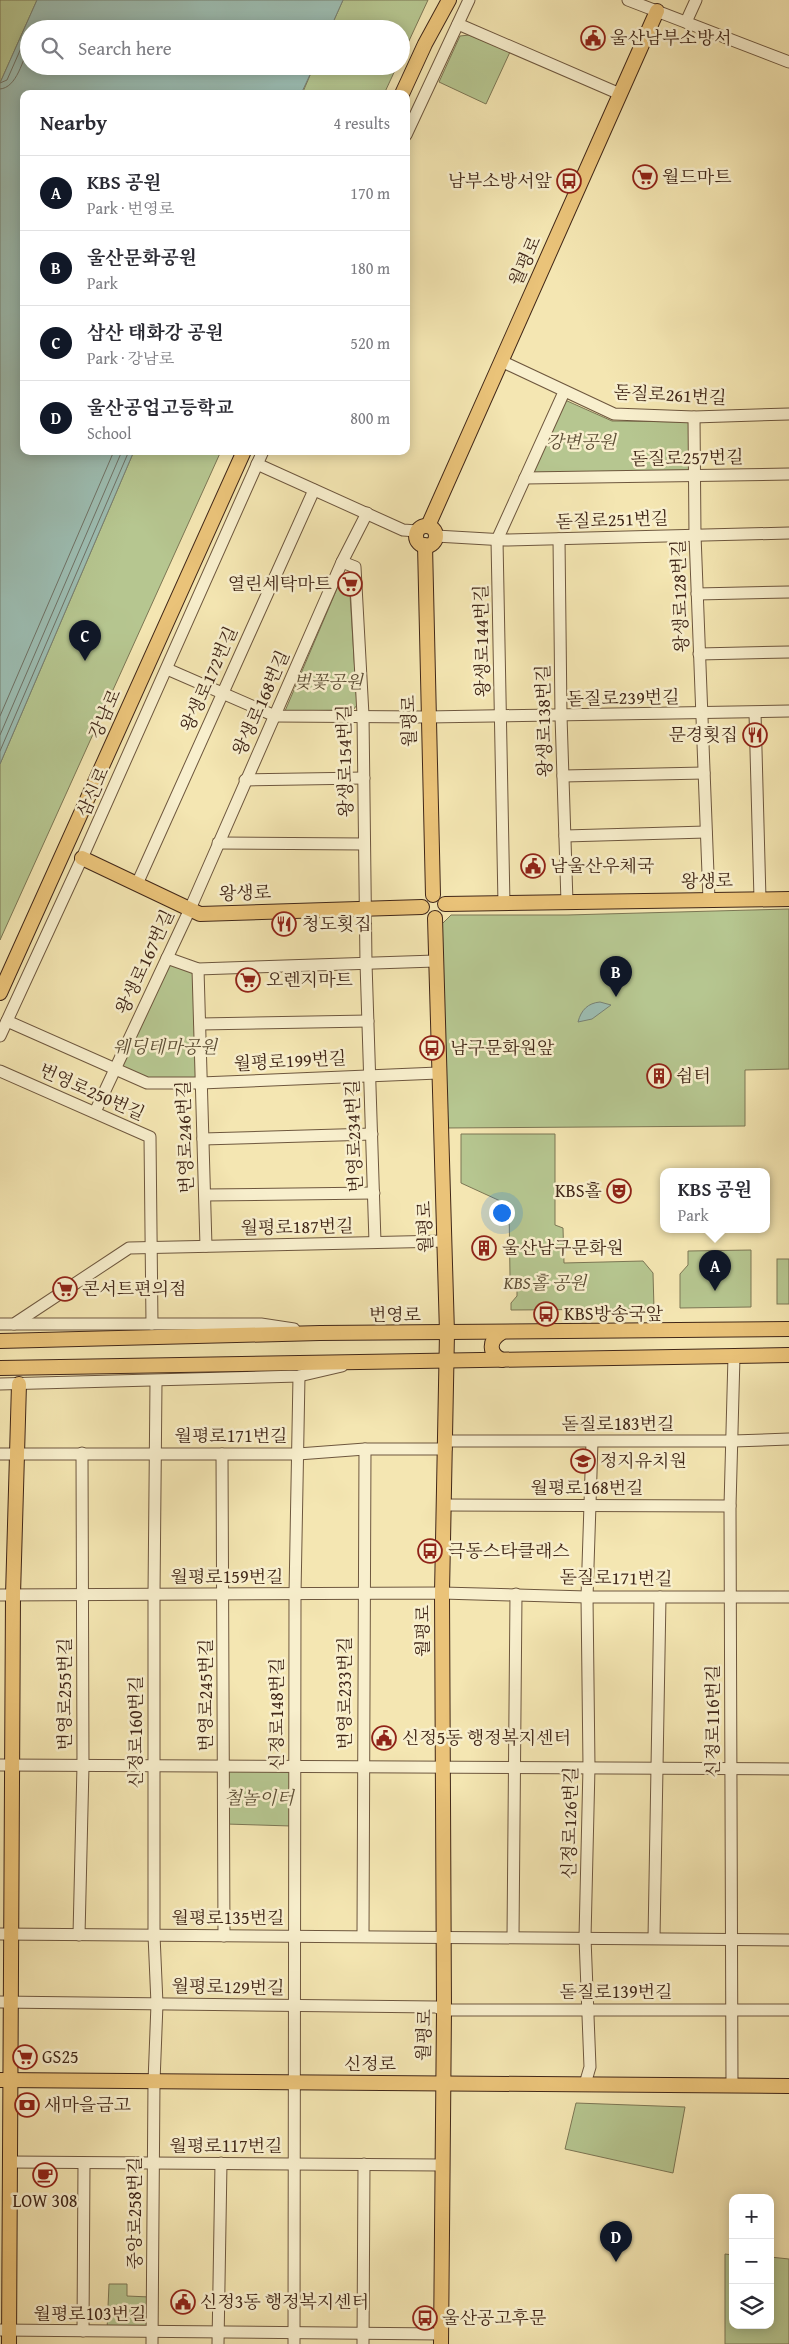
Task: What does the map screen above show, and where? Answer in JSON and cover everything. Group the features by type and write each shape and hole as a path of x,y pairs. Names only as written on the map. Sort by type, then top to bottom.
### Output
{"main road":[{"path":"404,90 425,44 449,0"},
{"name":"월평로","path":"433,895 427,717 425,545 418,542 427,531 657,11"},
{"name":"강남로","path":"0,993 242,455"},
{"name":"왕생로","path":"82,858 200,914 422,907"},
{"path":"433,895 441,898 445,904 443,912 435,918 427,916 422,907 424,900 433,895"},
{"name":"왕생로","path":"445,904 789,899"},
{"name":"월평로","path":"435,918 447,1334 442,1593 444,2010 441,2339"},
{"name":"번영로","path":"0,1341 320,1333 447,1334 789,1329"},
{"path":"501,1333 492,1341 491,1346 496,1357 502,1360"},
{"path":"0,1368 789,1355"},
{"path":"6,2335 10,2162 4,2082 6,2002 7,1595 16,1454 18,1384"},
{"name":"신정로","path":"4,2082 789,2086"}],"street":[{"path":"410,126 469,0"},
{"path":"628,0 789,62"},
{"path":"686,22 696,0"},
{"path":"458,24 620,94"},
{"name":"돋질로261번길","path":"501,361 614,414 694,417 789,414"},
{"name":"왕생로144번길","path":"504,904 498,540 564,392"},
{"name":"왕생로128번길","path":"694,417 695,535 709,900"},
{"name":"삼신로","path":"0,1036 167,669 261,455"},
{"name":"돋질로251번길","path":"257,464 403,530 427,531 498,540 789,533"},
{"name":"돋질로257번길","path":"526,478 789,474"},
{"name":"왕생로172번길","path":"137,884 314,490"},
{"name":"왕생로168번길","path":"190,908 342,562 366,513"},
{"name":"왕생로138번길","path":"559,539 561,716 567,902"},
{"name":"왕생로154번길","path":"342,562 355,567 363,715 365,908"},
{"path":"697,594 789,592"},
{"path":"699,654 789,652"},
{"path":"167,669 275,716"},
{"name":"돋질로239번길","path":"275,716 561,716 789,712"},
{"path":"755,713 760,899"},
{"path":"563,776 704,773"},
{"path":"245,780 364,778"},
{"path":"565,836 706,832"},
{"path":"218,843 364,844"},
{"name":"왕생로167번길","path":"95,1112 190,908"},
{"name":"번영로234번길","path":"365,908 375,1242"},
{"path":"167,958 198,969 435,961"},
{"name":"번영로246번길","path":"198,969 206,1246"},
{"name":"월평로199번길","path":"7,1021 148,1083 201,1083 438,1073"},
{"path":"200,1024 368,1021"},
{"name":"번영로250번길","path":"0,1071 150,1136 152,1324"},
{"path":"203,1139 372,1134"},
{"path":"204,1195 374,1193"},
{"name":"월평로187번길","path":"150,1248 445,1241"},
{"path":"14,1324 129,1248 150,1248"},
{"path":"0,1324 260,1324 320,1333"},
{"name":"신정로116번길","path":"732,2086 730,2010 730,1506 734,1356"},
{"path":"0,1384 156,1382 299,1376 359,1362"},
{"name":"신정로148번길","path":"294,2338 294,1767 299,1376"},
{"name":"신정로160번길","path":"154,2082 157,2004 154,1935 156,1382"},
{"name":"돋질로183번길","path":"446,1445 733,1441 789,1438"},
{"name":"신정로126번길","path":"585,2084 590,2067 585,1938 589,1768 587,1596 592,1442"},
{"name":"월평로171번길","path":"0,1454 298,1454 446,1445"},
{"name":"번영로233번길","path":"363,1936 365,1449"},
{"name":"번영로255번길","path":"79,1935 82,1766 82,1453"},
{"name":"번영로245번길","path":"222,1454 224,1936"},
{"name":"월평로168번길","path":"445,1505 730,1506"},
{"name":"월평로159번길","path":"7,1595 442,1593"},
{"name":"돋질로171번길","path":"442,1593 789,1597"},
{"path":"513,1937 516,1594"},
{"path":"654,1938 660,1597"},
{"path":"6,1765 789,1769"},
{"name":"월평로135번길","path":"6,1935 789,1940"},
{"name":"월평로129번길","path":"6,2002 436,2007 444,2010"},
{"name":"돋질로139번길","path":"444,2010 789,2010"},
{"name":"중앙로258번길","path":"152,2344 154,2082"},
{"name":"월평로117번길","path":"10,2162 442,2165"},
{"path":"83,2331 84,2163"},
{"path":"218,2338 220,2163"},
{"path":"363,2339 364,2164"},
{"name":"월평로103번길","path":"6,2335 83,2331 152,2332 218,2338 441,2339"}],"green space":[{"path":"0,0 37,0 28,20 20,20 20,38 0,83"},
{"path":"343,0 428,0 410,39 410,20 334,20"},
{"path":"469,35 510,52 486,104 439,82 460,36"},
{"path":"310,75 393,75 386,90 304,90"},
{"name":"강변공원","path":"565,400 612,421 689,422 690,472 531,474"},
{"path":"132,455 219,455 0,940 0,764"},
{"name":"벚꽃공원","path":"342,577 349,579 357,705 353,710 285,711"},
{"path":"789,909 789,1069 745,1070 745,1126 445,1128 441,925 451,915 567,915"},
{"name":"웨딩테마공원","path":"167,958 198,969 201,1083 147,1083 115,1069"},
{"name":"KBS홀 공원","path":"461,1134 555,1134 555,1225 563,1228 564,1263 643,1261 653,1273 654,1309 511,1310 511,1303 517,1296 517,1286 510,1276 509,1205 461,1183"},
{"path":"751,1250 751,1307 680,1308 680,1274 688,1265 688,1251"},
{"path":"777,1259 789,1259 789,1304 777,1304"},
{"name":"철놀이터","path":"227,1770 291,1772 291,1826 226,1824"},
{"path":"576,2103 685,2107 673,2173 565,2149"},
{"path":"725,2254 729,2254 729,2329 774,2329 774,2257 789,2259 789,2344 725,2344"},
{"path":"109,2284 127,2284 127,2296 150,2297 150,2330 107,2330"}],"water":[{"path":"37,0 343,0 334,20 28,20"},
{"path":"20,38 20,75 310,75 303,90 20,90 20,455 132,455 0,764 0,83"},
{"path":"600,1002 611,1005 592,1019 578,1022 586,1008"}],"place":[{"name":"울산남부소방서","path":"593,38"},
{"name":"월드마트","path":"645,177"},
{"name":"남부소방서앞","path":"569,181"},
{"name":"열린세탁마트","path":"350,584"},
{"name":"삼산 태화강 공원","path":"85,661"},
{"name":"문경횟집","path":"755,735"},
{"name":"남울산우체국","path":"533,866"},
{"name":"청도횟집","path":"284,924"},
{"name":"오렌지마트","path":"248,980"},
{"name":"울산문화공원","path":"616,997"},
{"name":"남구문화원앞","path":"432,1048"},
{"name":"쉼터","path":"659,1076"},
{"name":"KBS홀","path":"619,1191"},
{"name":"울산남구문화원","path":"484,1248"},
{"name":"콘서트편의점","path":"65,1289"},
{"name":"KBS 공원","path":"715,1291"},
{"name":"KBS방송국앞","path":"546,1314"},
{"name":"정지유치원","path":"583,1461"},
{"name":"극동스타클래스","path":"430,1551"},
{"name":"신정5동 행정복지센터","path":"384,1738"},
{"name":"GS25","path":"25,2057"},
{"name":"새마을금고","path":"27,2105"},
{"name":"LOW 308","path":"45,2175"},
{"name":"울산공업고등학교","path":"616,2262"},
{"name":"신정3동 행정복지센터","path":"183,2302"},
{"name":"울산공고후문","path":"425,2318"}]}
